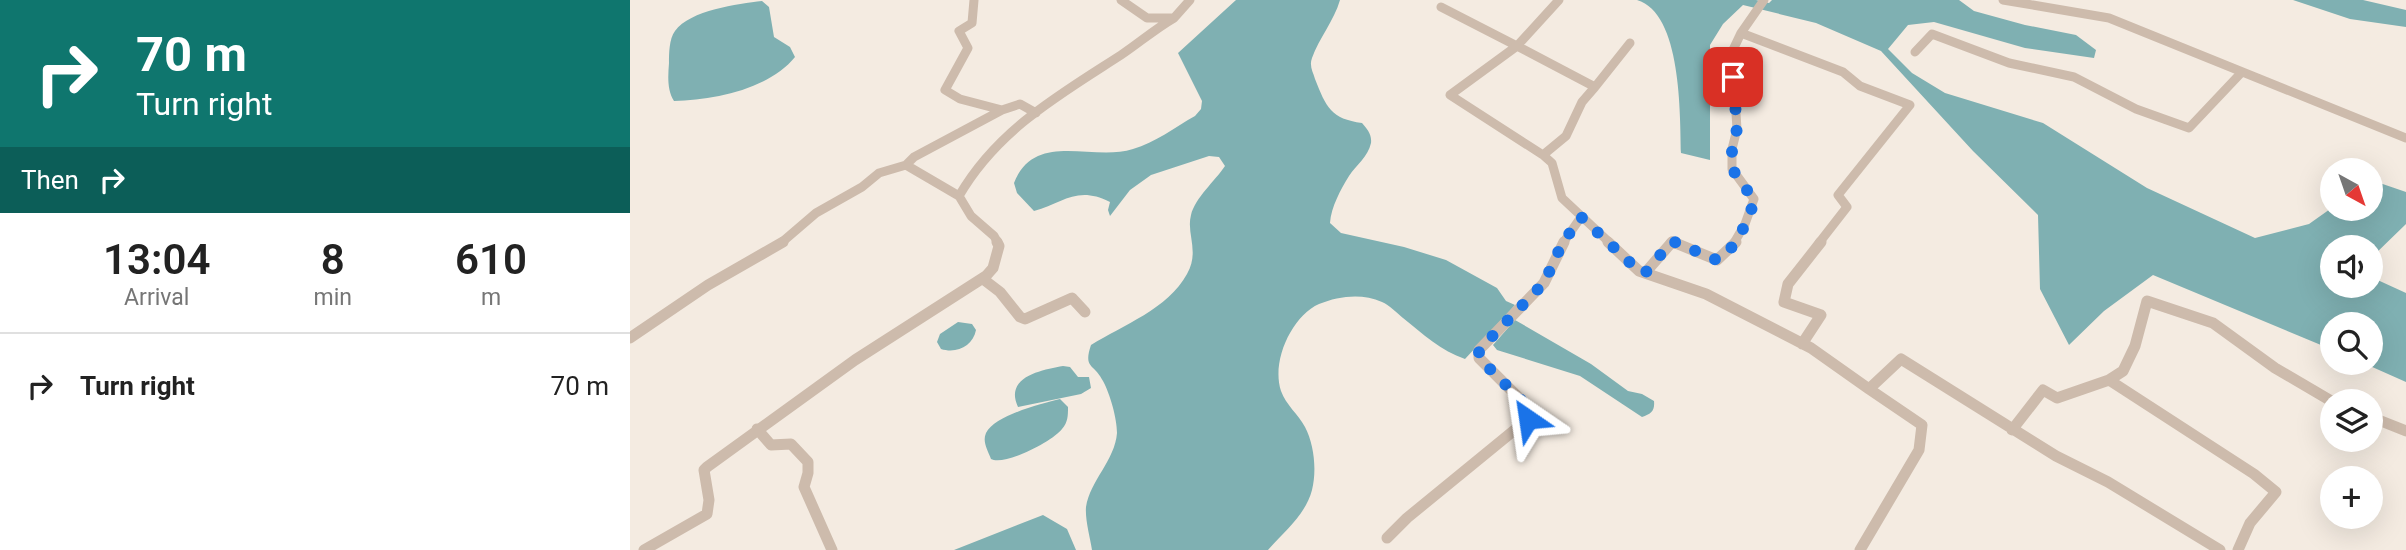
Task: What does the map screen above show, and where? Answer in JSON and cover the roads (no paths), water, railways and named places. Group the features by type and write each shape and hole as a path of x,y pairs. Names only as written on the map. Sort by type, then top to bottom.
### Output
{"street":[{"path":"974,0 972,23 959,32 966,40 968,48 955,73 946,83 945,90 960,99 1002,110"},
{"path":"1121,0 1147,18 1177,18"},
{"path":"959,196 979,163 1007,135 1154,29 1177,18 1190,0"},
{"path":"1559,0 1516,46 1450,95 1544,155 1552,163 1562,198 1639,271 1706,294 1802,344 1922,425 1919,450 1860,550"},
{"path":"1645,273 1672,241 1712,259 1723,258 1743,230 1754,200 1732,169 1732,149 1737,129 1732,52 1741,33 1764,0"},
{"path":"2003,0 2109,18 2406,138"},
{"path":"1441,7 1595,87"},
{"path":"1741,33 1843,72 1860,86 1910,105 1838,195 1847,207 1788,284 1784,302 1821,315 1802,344"},
{"path":"1915,52 1933,34 1948,38 2009,63 2074,77 2136,108 2189,128 2241,73"},
{"path":"1544,155 1566,136 1582,102 1630,43"},
{"path":"906,165 915,157 1018,102 1026,103 1036,113"},
{"path":"630,338 708,285 774,249 816,213 862,187 879,173 902,164 959,196 971,216 994,236 999,246 993,268 983,279 855,360 704,469 709,508 704,518 643,550"},
{"path":"1387,538 1407,518 1528,419 1526,405 1479,358 1479,350 1544,283 1562,244 1581,217"},
{"path":"983,279 1000,292 1020,317 1025,318 1040,311 1048,312 1072,298 1085,312"},
{"path":"2012,430 2043,390 2057,398 2109,380 2123,371 2135,346 2147,301 2213,323 2275,368 2320,394"},
{"path":"1869,390 1901,359 2012,430 2108,482 2220,550"},
{"path":"2109,380 2254,474 2276,492 2250,523 2238,550"},
{"path":"2383,422 2406,431"},
{"path":"757,429 771,445 791,444 808,457 811,464 804,487 832,550"}],"water":[{"path":"1236,0 1340,0 1315,51 1311,61 1312,69 1331,110 1343,118 1362,123 1370,134 1371,143 1340,192 1330,223 1341,233 1404,247 1446,260 1497,288 1506,301 1515,305 1465,359 1440,347 1382,302 1367,297 1350,297 1319,304 1300,318 1292,329 1279,366 1281,391 1308,434 1312,449 1314,482 1300,515 1268,550 1092,550 1087,523 1088,497 1112,452 1117,433 1108,392 1100,375 1089,362 1091,345 1157,307 1179,286 1191,266 1193,250 1190,222 1193,209 1225,166 1219,157 1209,156 1151,175 1130,190 1110,216 1110,202 1088,195 1070,197 1034,211 1017,193 1014,183 1023,167 1036,157 1050,152 1117,152 1133,149 1157,139 1195,116 1201,109 1202,101 1178,53"},
{"path":"1637,0 1756,0 1769,3 1772,0 1959,0 1974,11 2076,35 2096,50 2094,58 2025,48 1934,22 1908,25 1888,49 1912,73 1945,93 2043,123 2147,188 2255,238 2309,224 2320,216 2320,221 2383,221 2384,184 2406,192 2406,224 2383,246 2383,235 2320,235 2320,298 2383,298 2383,282 2406,293 2406,382 2383,372 2383,312 2320,312 2320,345 2153,275 2104,311 2069,345 2040,289 2038,215 1973,151 1881,51 1816,23 1743,5 1723,24 1710,45 1710,160 1681,153 1676,67 1663,24 1652,9"},
{"path":"2293,0 2363,0 2406,10 2406,27 2350,19"},
{"path":"762,1 769,7 774,37 790,47 795,57 771,77 740,91 674,101 668,78 670,47 675,31 682,24 703,13"},
{"path":"1515,320 1591,364 1628,391 1642,394 1654,401 1652,412 1642,417 1580,376 1497,350 1493,345"},
{"path":"958,322 972,324 976,330 972,340 958,349 941,349 937,342 940,334"},
{"path":"1063,366 1070,367 1078,377 1089,377 1091,388 1081,394 1018,407 1015,397 1020,382 1035,373"},
{"path":"1060,399 1068,407 1068,416 1057,434 1017,456 991,459 985,440 991,427 1019,411"},
{"path":"1043,515 1067,529 1076,550 954,550"}]}
